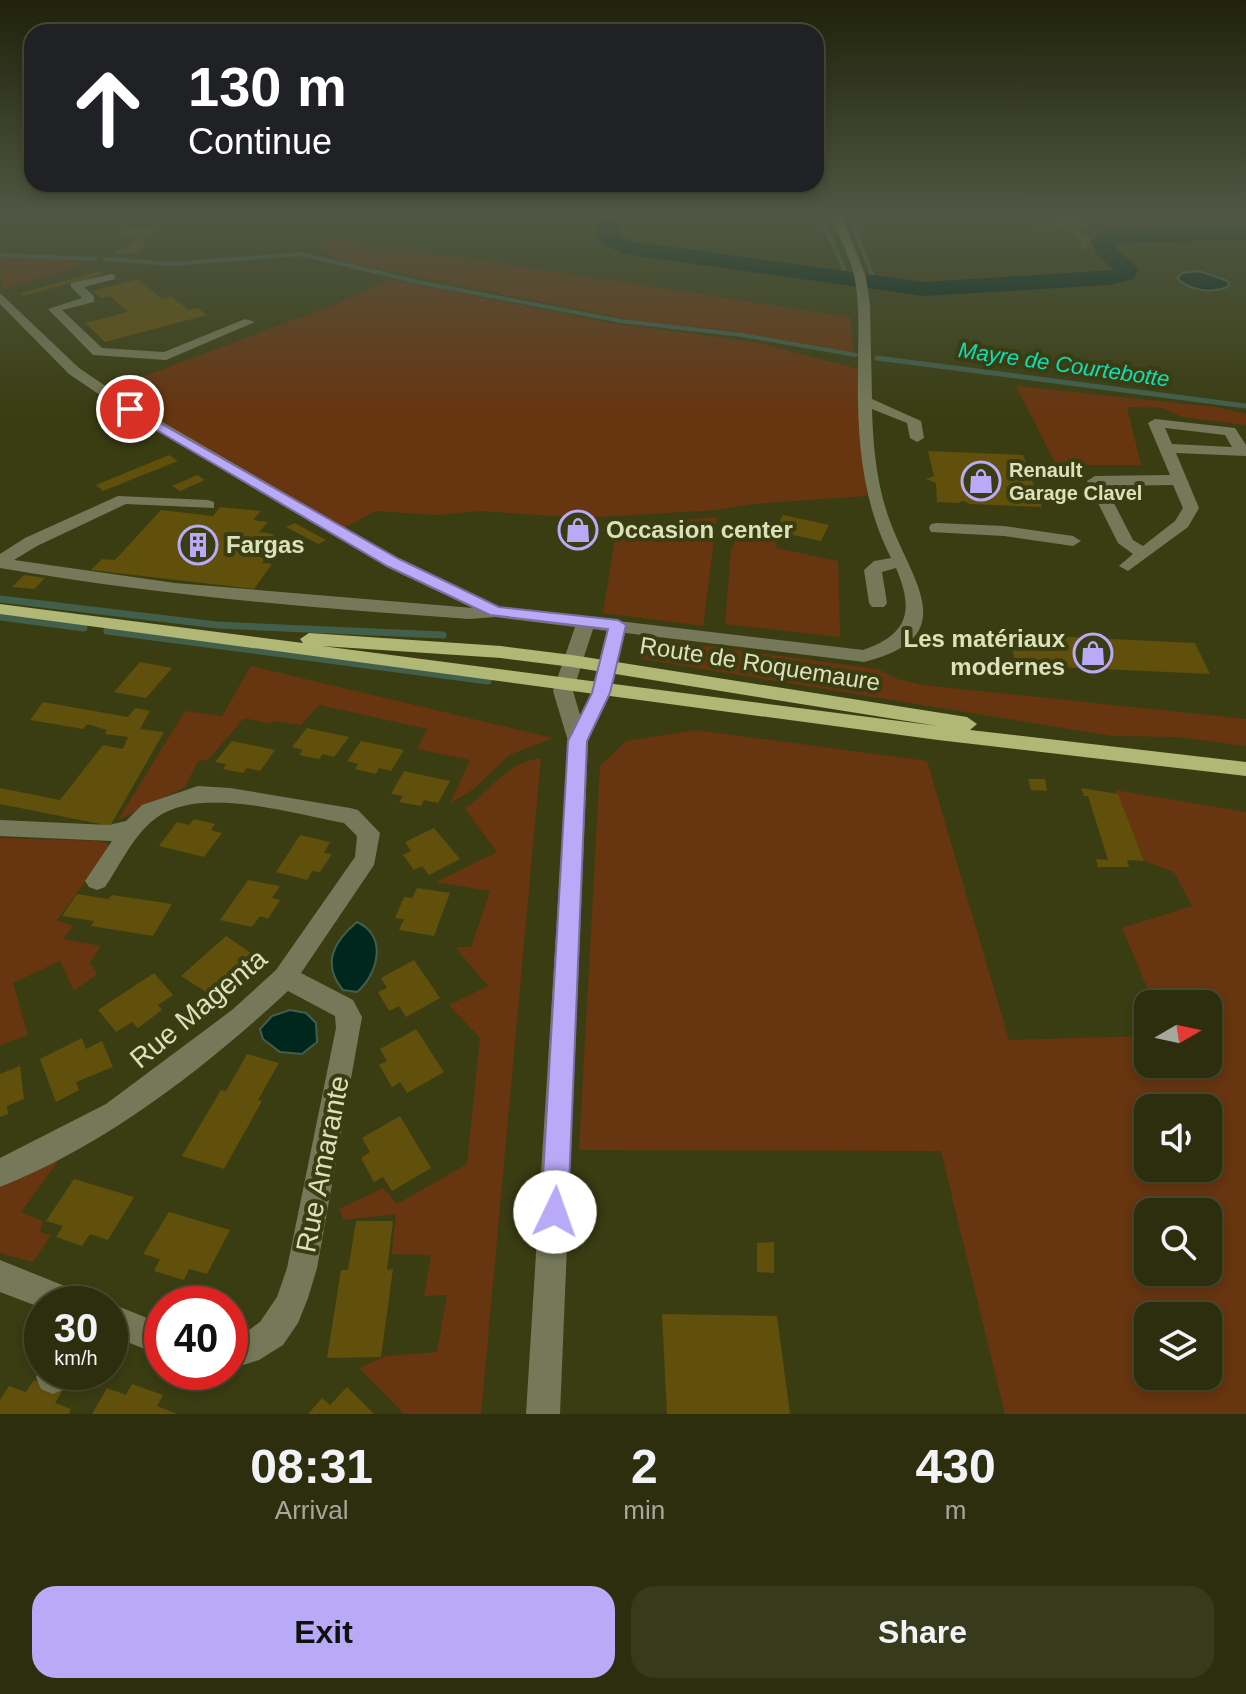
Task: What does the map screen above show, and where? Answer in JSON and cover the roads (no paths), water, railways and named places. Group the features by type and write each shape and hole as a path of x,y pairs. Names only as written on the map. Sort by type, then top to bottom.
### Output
{"main road":[{"name":"Route de Roquemaure","path":"0,609 201,633 358,658 938,733 1246,769"},
{"name":"Route de Roquemaure","path":"201,633 389,643 572,661 1164,758"}],"street":[{"path":"89,282 75,285 90,299 54,309 98,352 166,356 249,322"},
{"path":"0,562 150,587 469,614 495,612 864,656 888,649 901,638 913,620 910,582 884,526 870,482 861,282"},
{"path":"0,297 74,371 130,409 393,563 495,612"},
{"path":"867,402 914,421 917,438"},
{"path":"1128,566 1182,524 1191,508 1155,423 1230,431 1243,452 1166,448"},
{"path":"1144,553 1126,543 1095,481 1180,480"},
{"path":"0,562 31,542 124,499 208,505"},
{"path":"937,528 1004,531 1073,541"},
{"path":"878,603 873,570 880,565 902,562"},
{"path":"543,1414 578,741 563,691 586,621"},
{"path":"578,741 602,688 618,625"},
{"name":"Rue Magenta","path":"0,828 109,833 133,827 150,811 198,794 230,796 350,816 369,833 366,859 285,977 241,1018 116,1113 0,1173"},
{"path":"97,881 133,827"},
{"name":"Rue Amarante","path":"248,1348 260,1344 282,1323 292,1301 302,1268 349,1028 349,1017 344,1008 285,977"},
{"path":"0,1276 25,1286"}],"water":[{"path":"1182,282 1228,282 1229,286 1202,290"},
{"path":"357,922 373,936 376,956 370,975 357,992 343,990 336,980 332,962 333,953 342,937"},
{"path":"290,1010 306,1013 316,1023 317,1042 302,1054 280,1052 263,1039 260,1029 272,1016"}],"waterway":[{"name":"Mayre de Courtebotte","path":"418,282 621,321 742,335 856,355"},
{"path":"874,282 924,289 1042,282"},
{"name":"Mayre de Courtebotte","path":"884,359 877,358 1246,406"},
{"path":"0,599 217,625 443,635"},
{"path":"0,617 84,628"},
{"path":"107,631 488,681"}],"place":[{"name":"Renault Garage Clavel","path":"981,481"},
{"name":"Occasion center","path":"578,530"},
{"name":"Fargas","path":"198,545"},
{"name":"Les matériaux modernes","path":"1093,653"}]}
